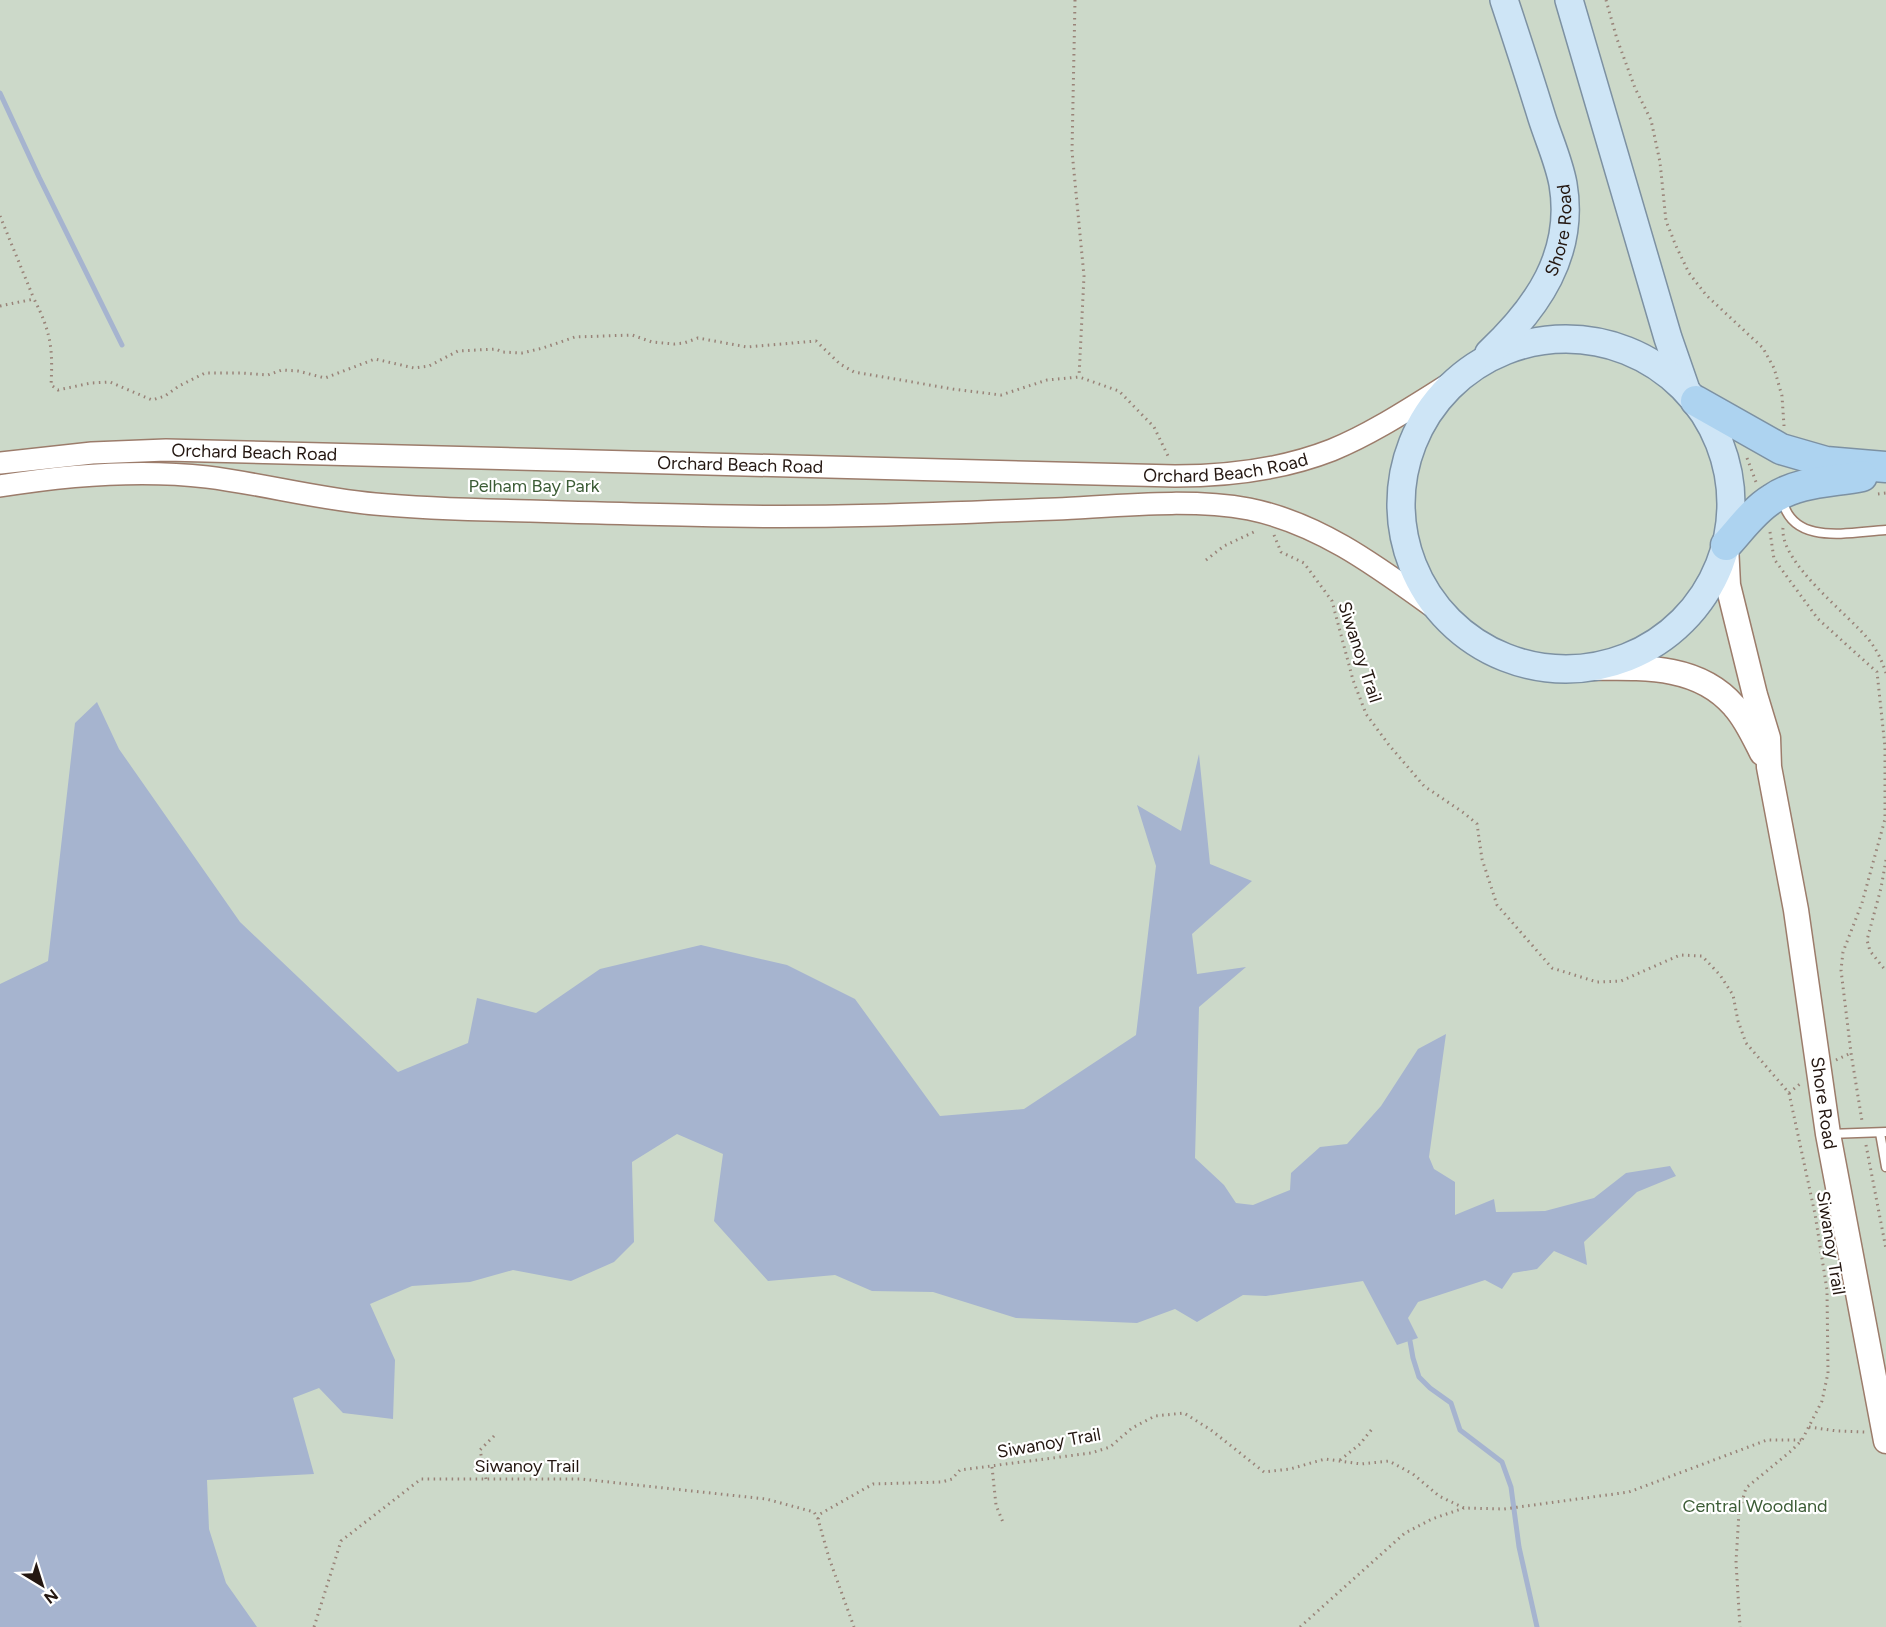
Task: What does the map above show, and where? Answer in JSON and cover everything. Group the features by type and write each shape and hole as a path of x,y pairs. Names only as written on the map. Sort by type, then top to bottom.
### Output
{"highway":[{"path":"1691,396 1781,449 1826,462 1886,468"},
{"path":"1726,545 1767,502 1774,498 1807,485 1886,468"}],"main road":[{"name":"Shore Road","path":"1504,0 1559,169 1565,198 1565,226 1558,254 1543,290 1521,320 1437,401 1417,433 1404,470 1401,500 1403,530 1411,561 1424,590 1443,614 1460,631 1481,646 1507,658 1552,669 1659,669 1680,673 1716,688 1742,715 1769,767"},
{"path":"1569,0 1668,338 1691,396"},
{"path":"1466,373 1499,353 1527,344 1557,339 1588,340 1612,345 1640,356 1661,368 1691,396"},
{"name":"Shore Road","path":"1691,396 1719,440 1728,472 1731,516 1726,545 1728,585 1768,738 1769,767 1796,910 1828,1134 1885,1437"},
{"name":"Shore Road","path":"1583,668 1613,662 1641,651 1679,624 1708,588 1726,545"}],"street":[{"name":"Orchard Beach Road","path":"0,464 69,455 166,450 1175,476 1243,473 1288,464 1355,439 1466,373"},
{"name":"Orchard Beach Road","path":"0,486 65,477 144,474 205,476 366,503 451,509 777,517 1225,506 1265,513 1292,522 1345,548 1443,614"}],"lane":[{"path":"1774,498 1795,524 1807,530 1828,533 1886,530"},
{"path":"1828,1134 1883,1132 1886,1167"}],"path":[{"path":"1075,0 1072,151 1083,276 1079,377"},
{"path":"1606,0 1635,88 1651,120 1660,162 1666,221 1689,273 1706,295 1757,342 1774,368 1782,396 1784,427 1781,449"},
{"path":"0,216 34,299 46,322 53,353 51,385 58,390 91,383 110,382 152,400 165,396 205,373 268,375 282,370 298,371 325,378 375,359 414,368 429,366 458,351 495,349 502,352 522,353 575,337 632,335 652,342 674,344 698,339 747,346 816,340 840,364 854,372 954,390 1001,395 1047,380 1079,377 1119,390 1154,427 1165,447 1175,476"},
{"path":"0,306 34,299"},
{"path":"1746,456 1774,498 1786,548 1806,576 1870,641 1886,673"},
{"path":"1206,560 1224,546 1257,531 1259,518 1265,513"},
{"name":"Siwanoy Trail","path":"818,1519 820,1514 873,1484 942,1482 952,1479 960,1470 1091,1453 1110,1447 1132,1428 1155,1416 1184,1413 1211,1430 1264,1472 1290,1469 1325,1459 1361,1464 1389,1461 1413,1474 1439,1496 1464,1508 1504,1509 1629,1492 1767,1440 1802,1440 1822,1401 1828,1373 1827,1290 1815,1214 1789,1093 1746,1043 1738,1022 1733,995 1720,975 1702,956 1680,955 1621,981 1597,982 1552,968 1497,904 1482,860 1477,824 1424,786 1366,714 1353,680 1332,601 1304,563 1281,552 1265,513"},
{"path":"1769,526 1774,559 1805,602 1818,619 1876,672 1885,747 1885,819 1862,903 1843,952 1841,970 1851,1053 1886,1249"},
{"path":"1886,860 1867,940 1870,951 1886,971"},
{"path":"1808,1427 1885,1437"},
{"path":"1340,1460 1360,1444 1372,1429"},
{"path":"486,1479 480,1450 495,1435"},
{"path":"1740,1627 1737,1572 1738,1512 1746,1488 1802,1440"},
{"path":"992,1467 996,1505 1004,1525"},
{"name":"Siwanoy Trail","path":"314,1627 341,1541 421,1479 581,1479 766,1499 814,1512 818,1519"},
{"path":"1299,1627 1405,1533 1432,1519 1464,1508"},
{"path":"818,1519 829,1558 854,1627"}],"green space":[{"name":"Pelham Bay Park","path":"0,0 1886,0 1886,1627 112,1627 0,1159"}],"water":[{"path":"97,702 119,749 240,922 398,1072 468,1043 477,998 536,1013 600,969 701,945 787,965 855,999 940,1116 1024,1109 1136,1035 1156,866 1137,805 1181,831 1199,754 1210,864 1252,881 1192,934 1197,974 1246,967 1199,1007 1195,1158 1224,1185 1236,1203 1253,1205 1290,1190 1291,1173 1320,1147 1347,1144 1381,1106 1418,1049 1446,1034 1429,1157 1434,1169 1455,1182 1455,1215 1494,1199 1496,1212 1545,1211 1594,1198 1626,1173 1670,1166 1676,1176 1637,1192 1584,1242 1587,1265 1554,1251 1537,1269 1513,1273 1502,1289 1485,1280 1418,1302 1408,1318 1418,1338 1397,1345 1363,1281 1266,1296 1243,1295 1197,1322 1175,1309 1137,1323 1016,1318 933,1292 872,1291 835,1275 768,1281 714,1221 723,1154 677,1134 632,1162 634,1242 614,1262 571,1281 513,1270 470,1282 412,1286 370,1304 395,1360 393,1419 343,1413 319,1388 293,1398 314,1474 207,1480 209,1529 226,1583 257,1627 0,1627 0,984 48,961 75,723"}],"waterway":[{"path":"0,93 122,345"},
{"path":"1410,1341 1419,1377 1451,1403 1460,1430 1502,1462 1511,1487 1519,1547 1537,1627"}],"park label":[{"name":"Central Woodland","path":"1755,1506"}]}
